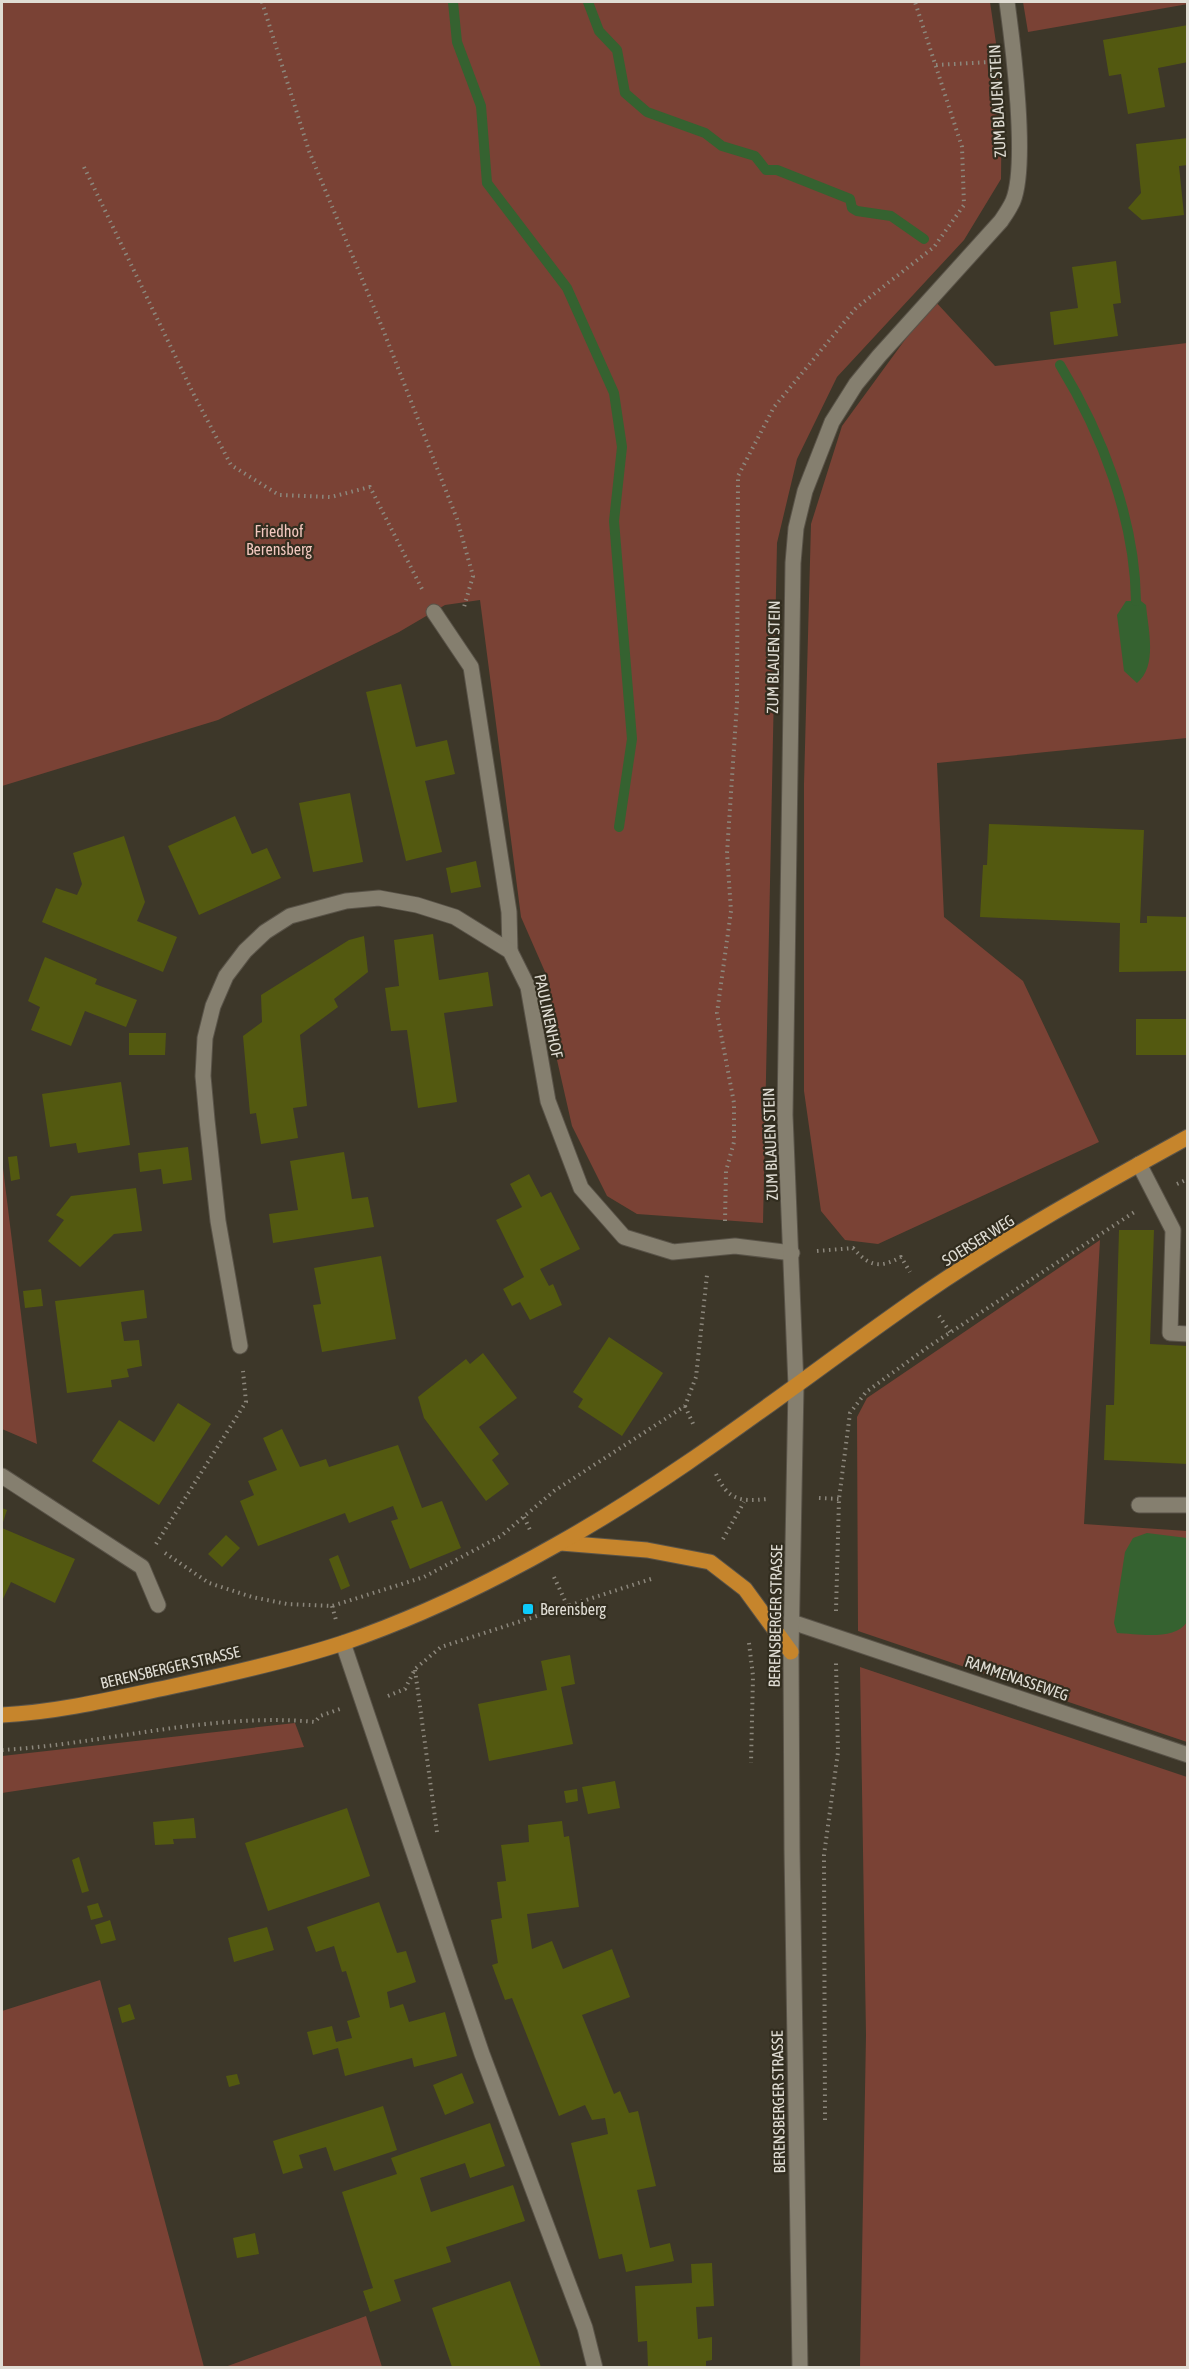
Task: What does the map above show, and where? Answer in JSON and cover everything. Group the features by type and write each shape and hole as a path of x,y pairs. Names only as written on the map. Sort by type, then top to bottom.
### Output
{"main road":[{"name":"SOERSER WEG","path":"796,1386 925,1293 1188,1137"},
{"name":"BERENSBERGER STRASSE","path":"2,1715 115,1699 206,1679 343,1642 454,1598 561,1543 645,1490 796,1386"},
{"path":"561,1543 647,1550 710,1562 745,1589 791,1652"}],"street":[{"name":"ZUM BLAUEN STEIN","path":"796,1386 785,1115 793,564 796,528 817,456 832,422 856,384 994,229 1013,201 1018,179 1019,134 1007,2"},
{"path":"434,612 471,667 509,912 510,951"},
{"path":"240,1346 218,1221 203,1076 205,1038 213,1006 226,976 244,951 265,932 290,916 346,901 380,898 417,905 455,917 510,951"},
{"name":"PAULINENHOF","path":"510,951 528,987 548,1101 582,1188 624,1237 673,1252 735,1246 792,1253"},
{"path":"1139,1164 1173,1230 1170,1333 1188,1334"},
{"name":"BERENSBERGER STRASSE","path":"796,1386 791,1652 800,2367"},
{"path":"2,1476 141,1567 158,1605"},
{"path":"1139,1505 1188,1506"},
{"name":"RAMMENASSEWEG","path":"792,1622 1188,1755"},
{"path":"343,1642 482,2054 585,2328 595,2367"}],"path":[{"path":"262,2 309,152 382,327 457,519 473,576 463,611"},
{"path":"936,66 1013,60"},
{"path":"84,167 194,395 231,465 279,495 330,497 370,487 434,612"},
{"path":"825,2129 824,1855 838,1752 835,1635 839,1499 850,1413 866,1392 950,1332 1188,1179"},
{"path":"792,1253 853,1248 865,1262 876,1266 886,1265 901,1257 950,1332"},
{"path":"155,1546 209,1583 252,1597 287,1604 332,1606 424,1577 501,1536 554,1491 684,1406 696,1377 710,1249"},
{"path":"141,1567 246,1402 240,1346"},
{"path":"2,1750 45,1747 234,1721 276,1718 315,1722 320,1716 364,1701 393,1695 405,1689 415,1669 441,1647 567,1605"},
{"path":"745,1636 750,1645 753,1676 751,1763"},
{"path":"415,1669 437,1836"}],"green space":[{"name":"Friedhof Berensberg","path":"2,2 990,2 1002,84 1001,179 964,240 837,377 797,459 777,543 763,1223 637,1214 607,1196 572,1126 557,1060 549,981 521,917 480,600 445,605 399,632 218,720 2,786"},
{"path":"1023,2 1187,2 1188,4 1028,32"},
{"path":"934,300 995,366 1187,343 1187,738 937,763 944,917 1023,981 1099,1142 878,1244 845,1240 821,1211 804,1091 804,784 811,524 842,426"},
{"path":"2,1160 37,1444 2,1429"},
{"path":"1100,1240 1084,1524 1187,1531 1187,1742 858,1631 857,1417 867,1398"},
{"path":"860,1667 1187,1777 1187,2367 860,2367 866,2035"},
{"path":"295,1723 304,1747 2,1793 2,1756"},
{"path":"100,1980 204,2367 2,2367 2,2011"},
{"path":"366,2316 382,2367 225,2367"}],"shaded area":[{"path":"1126,601 1141,601 1146,605 1150,657 1148,667 1137,683 1124,671 1117,615"},
{"path":"1147,1533 1187,1538 1187,1622 1174,1632 1165,1634 1117,1633 1114,1623 1125,1552 1133,1538"}],"building":[{"path":"1188,25 1188,62 1158,68 1165,107 1128,114 1121,74 1109,76 1103,40"},
{"path":"1188,138 1188,165 1179,166 1184,215 1142,220 1128,208 1141,193 1136,144"},
{"path":"1116,261 1121,303 1113,304 1118,336 1054,345 1050,312 1078,308 1072,267"},
{"path":"401,684 416,747 447,740 455,774 425,781 442,852 406,861 366,692"},
{"path":"350,793 363,862 313,872 299,803"},
{"path":"235,816 252,854 267,848 281,878 199,915 168,846"},
{"path":"989,824 1144,830 1140,923 1147,923 1147,916 1188,917 1188,971 1119,972 1120,923 980,917 983,865 987,865"},
{"path":"124,836 145,902 137,921 177,937 163,972 42,922 56,888 77,895 82,884 73,853"},
{"path":"476,861 481,887 451,893 446,868"},
{"path":"433,934 439,980 488,972 493,1006 444,1013 457,1102 418,1108 407,1030 391,1031 385,988 399,986 394,940"},
{"path":"364,936 368,972 334,999 338,1007 300,1035 307,1106 293,1108 298,1138 261,1144 256,1113 250,1114 243,1036 262,1022 261,995 349,940"},
{"path":"45,957 97,979 95,984 137,1000 126,1027 85,1011 71,1046 31,1030 40,1007 28,1001"},
{"path":"1136,1019 1188,1019 1188,1055 1136,1055"},
{"path":"129,1033 166,1033 165,1055 129,1055"},
{"path":"121,1082 130,1145 78,1153 76,1143 50,1147 42,1094"},
{"path":"188,1147 192,1180 163,1184 161,1169 140,1172 138,1153"},
{"path":"344,1152 352,1199 368,1197 374,1227 273,1243 269,1214 298,1210 290,1161"},
{"path":"17,1156 20,1179 11,1181 8,1157"},
{"path":"529,1174 541,1197 551,1192 580,1249 540,1269 549,1286 553,1284 562,1305 530,1320 520,1302 512,1306 503,1289 524,1277 496,1220 522,1207 510,1184"},
{"path":"136,1188 142,1231 114,1234 80,1267 48,1241 64,1220 56,1215 71,1196"},
{"path":"1119,1230 1154,1230 1150,1344 1188,1346 1188,1464 1104,1460 1106,1405 1114,1405"},
{"path":"381,1256 396,1339 322,1352 313,1305 321,1304 314,1268"},
{"path":"41,1289 43,1306 25,1308 23,1291"},
{"path":"144,1290 147,1318 121,1322 124,1341 139,1340 142,1366 127,1369 129,1377 111,1380 112,1387 67,1393 55,1301"},
{"path":"609,1337 663,1373 622,1436 578,1407 583,1399 573,1392"},
{"path":"483,1353 517,1398 479,1427 499,1454 492,1460 509,1484 486,1501 424,1418 418,1397 466,1359 470,1364"},
{"path":"178,1403 211,1424 159,1505 92,1461 119,1420 154,1442"},
{"path":"282,1429 300,1467 326,1459 329,1467 398,1445 422,1508 442,1501 461,1548 410,1569 391,1521 398,1519 393,1506 349,1523 345,1513 258,1546 240,1501 254,1495 248,1481 277,1470 263,1438"},
{"path":"2,1508 7,1510 2,1525"},
{"path":"2,1528 75,1559 55,1603 11,1582 2,1601"},
{"path":"226,1535 240,1548 222,1567 208,1554"},
{"path":"338,1555 350,1586 341,1590 329,1559"},
{"path":"570,1655 575,1684 561,1687 573,1744 489,1761 478,1704 547,1690 541,1661"},
{"path":"615,1781 620,1808 588,1814 582,1787"},
{"path":"577,1789 578,1801 566,1803 564,1791"},
{"path":"347,1808 370,1876 268,1911 245,1843"},
{"path":"194,1818 196,1838 173,1839 174,1844 155,1845 153,1822"},
{"path":"562,1821 564,1837 569,1836 579,1907 527,1914 532,1949 552,1941 563,1969 612,1949 630,1997 582,2015 614,2094 620,2091 629,2113 638,2111 656,2186 637,2190 650,2248 670,2243 674,2261 626,2272 622,2254 599,2259 571,2143 608,2134 605,2118 592,2120 585,2105 559,2116 512,1998 505,2000 492,1965 498,1963 491,1920 502,1918 497,1882 506,1881 501,1845 529,1842 528,1825"},
{"path":"79,1857 89,1891 82,1893 72,1860"},
{"path":"379,1902 397,1953 406,1951 416,1982 387,1992 390,2008 403,2004 409,2022 445,2012 457,2056 414,2067 412,2058 345,2076 338,2048 313,2055 307,2032 332,2026 336,2042 352,2038 347,2021 360,2017 346,1971 342,1972 334,1946 316,1952 307,1927"},
{"path":"98,1903 103,1917 91,1920 87,1906"},
{"path":"110,1920 116,1940 101,1944 95,1925"},
{"path":"267,1927 274,1950 234,1962 228,1938"},
{"path":"130,2004 135,2019 122,2023 118,2008"},
{"path":"462,2073 474,2103 445,2115 433,2085"},
{"path":"237,2074 240,2084 229,2087 226,2076"},
{"path":"383,2106 397,2150 334,2171 326,2147 299,2155 303,2168 283,2174 273,2141"},
{"path":"490,2123 505,2166 470,2178 465,2163 420,2178 431,2212 513,2185 525,2221 446,2247 451,2262 394,2280 401,2301 370,2312 363,2291 373,2288 342,2192 397,2174 391,2158"},
{"path":"255,2233 259,2254 237,2258 233,2238"},
{"path":"712,2263 714,2306 696,2307 698,2339 712,2337 712,2360 706,2361 706,2367 648,2367 647,2341 638,2342 635,2286 692,2283 691,2264"},
{"path":"510,2281 541,2367 452,2367 432,2308"}],"waterway":[{"path":"453,2 457,42 481,106 487,183 567,288 614,393 622,447 614,521 632,739 619,827"},
{"path":"588,2 599,31 617,50 625,93 647,112 705,133 722,146 755,156 766,170 777,170 850,199 852,208 857,211 891,216 924,239"},
{"path":"1060,365 1102,448 1123,508 1130,539 1136,601"}],"place":[{"name":"Berensberg","path":"528,1609"}]}
